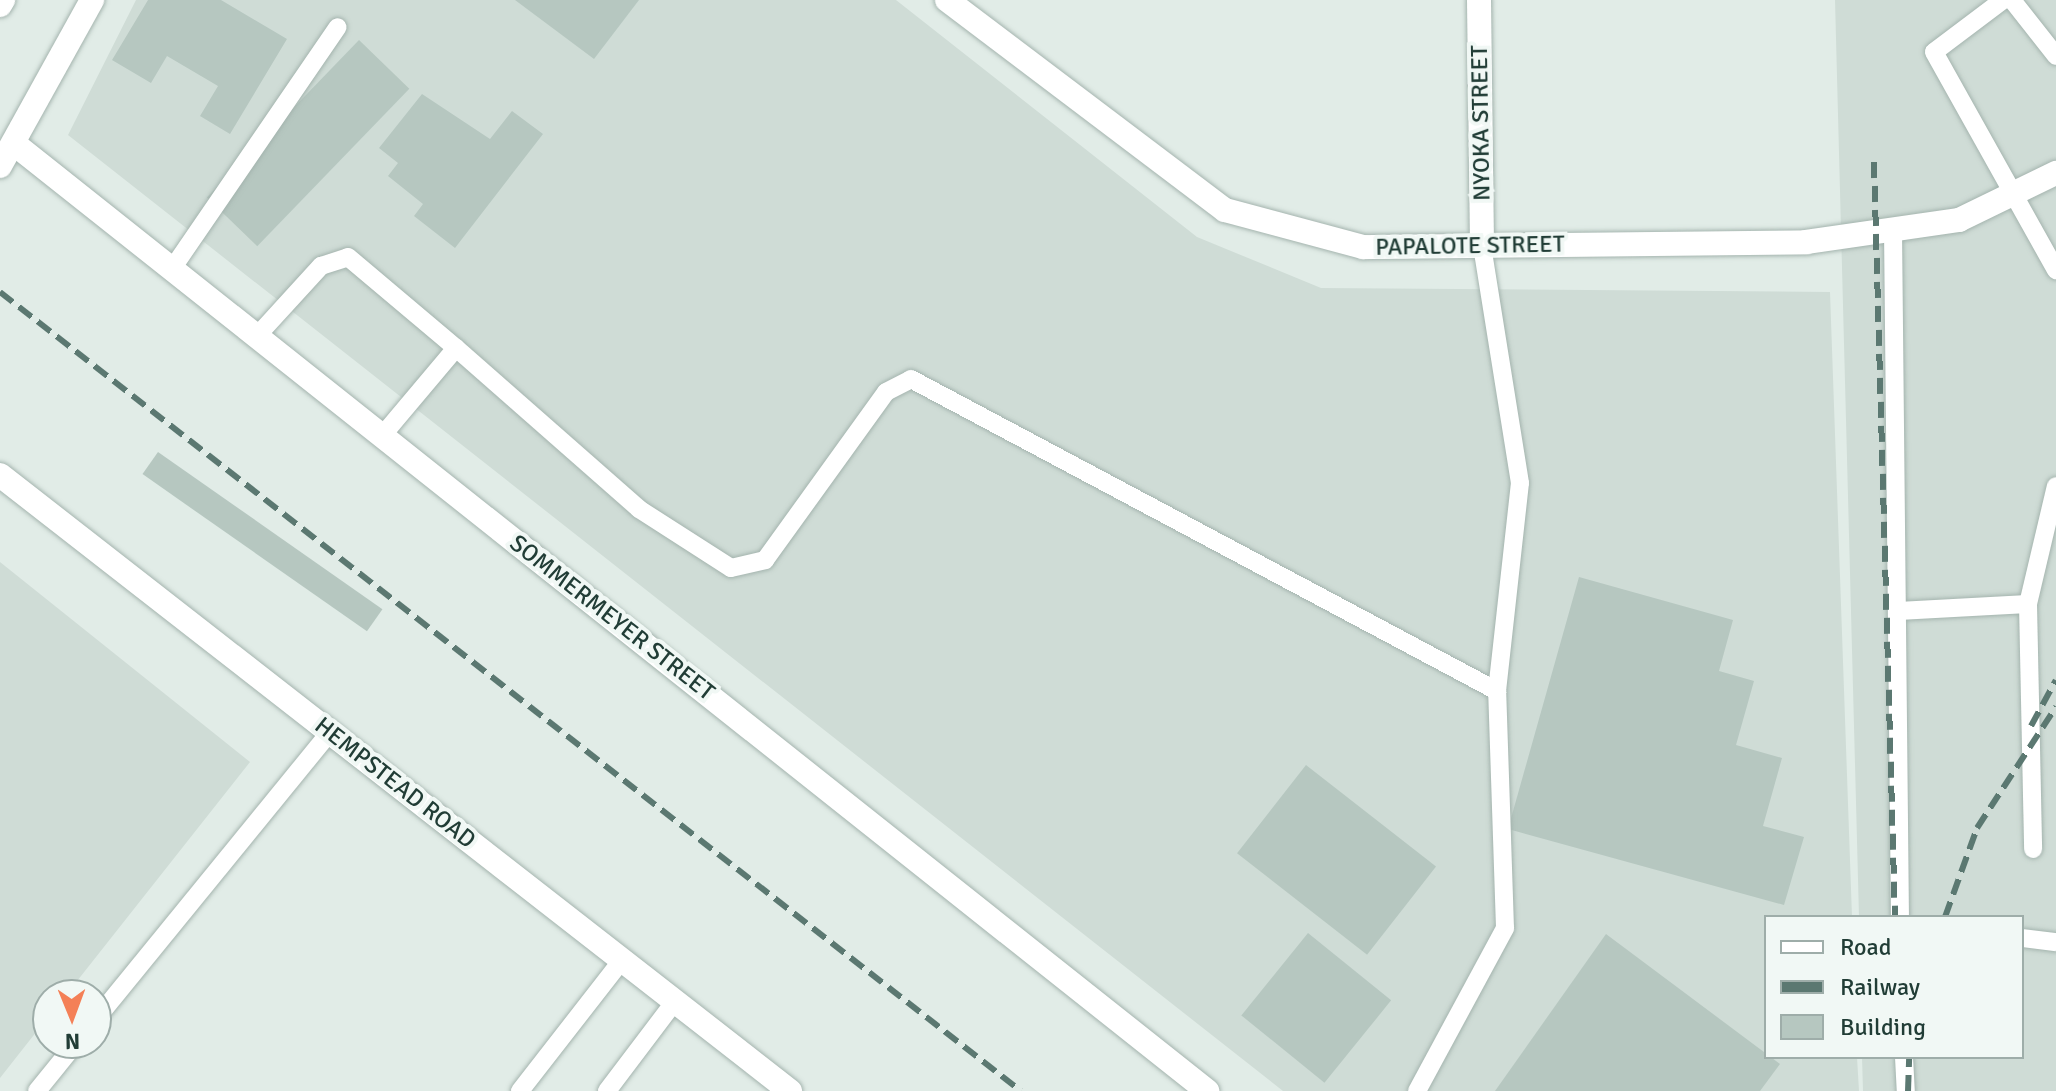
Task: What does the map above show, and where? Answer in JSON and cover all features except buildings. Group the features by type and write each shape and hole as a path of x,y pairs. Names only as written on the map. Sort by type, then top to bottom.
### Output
{"street":[{"path":"0,166 17,146 92,0"},
{"name":"PAPALOTE STREET","path":"947,0 1225,210 1363,247 1806,242 1959,220 2056,173"},
{"name":"NYOKA STREET","path":"1479,0 1482,246"},
{"name":"SOMMERMEYER STREET","path":"17,146 1207,1091"},
{"name":"HEMPSTEAD ROAD","path":"0,475 790,1091"}],"lane":[{"path":"2003,0 1934,52 2016,193 2056,270"},
{"path":"2012,0 2056,56"},
{"path":"172,269 338,27"},
{"path":"1893,229 1900,915"},
{"path":"1417,1091 1505,928 1497,691 1520,483 1482,246"},
{"path":"257,336 321,266 348,257 639,509 731,568 765,560 886,392 911,379 1497,691"},
{"path":"382,436 456,348"},
{"path":"2033,849 2028,604 2056,486"},
{"path":"1898,611 2028,604"},
{"path":"112,999 330,732"},
{"path":"2024,938 2056,942"},
{"path":"520,1091 622,960"},
{"path":"607,1091 675,1001"},
{"path":"37,1091 63,1059"},
{"path":"1904,1059 1906,1091"}],"shaded area":[{"path":"136,0 896,0 1197,237 1321,288 1830,292 1852,915 1764,915 1764,1059 1857,1059 1859,1091 1283,1091 68,135"},
{"path":"1835,0 2056,0 2056,1091 1863,1091 1862,1059 2024,1059 2024,915 1859,915"},
{"path":"0,562 250,762 79,979 32,979 32,1037 0,1078"}],"railway":[{"path":"1874,162 1895,915"},
{"path":"0,292 1021,1091"},
{"path":"2031,726 2056,680"},
{"path":"1946,915 1977,828 2056,707"},
{"path":"1908,1091 1909,1059"}]}
